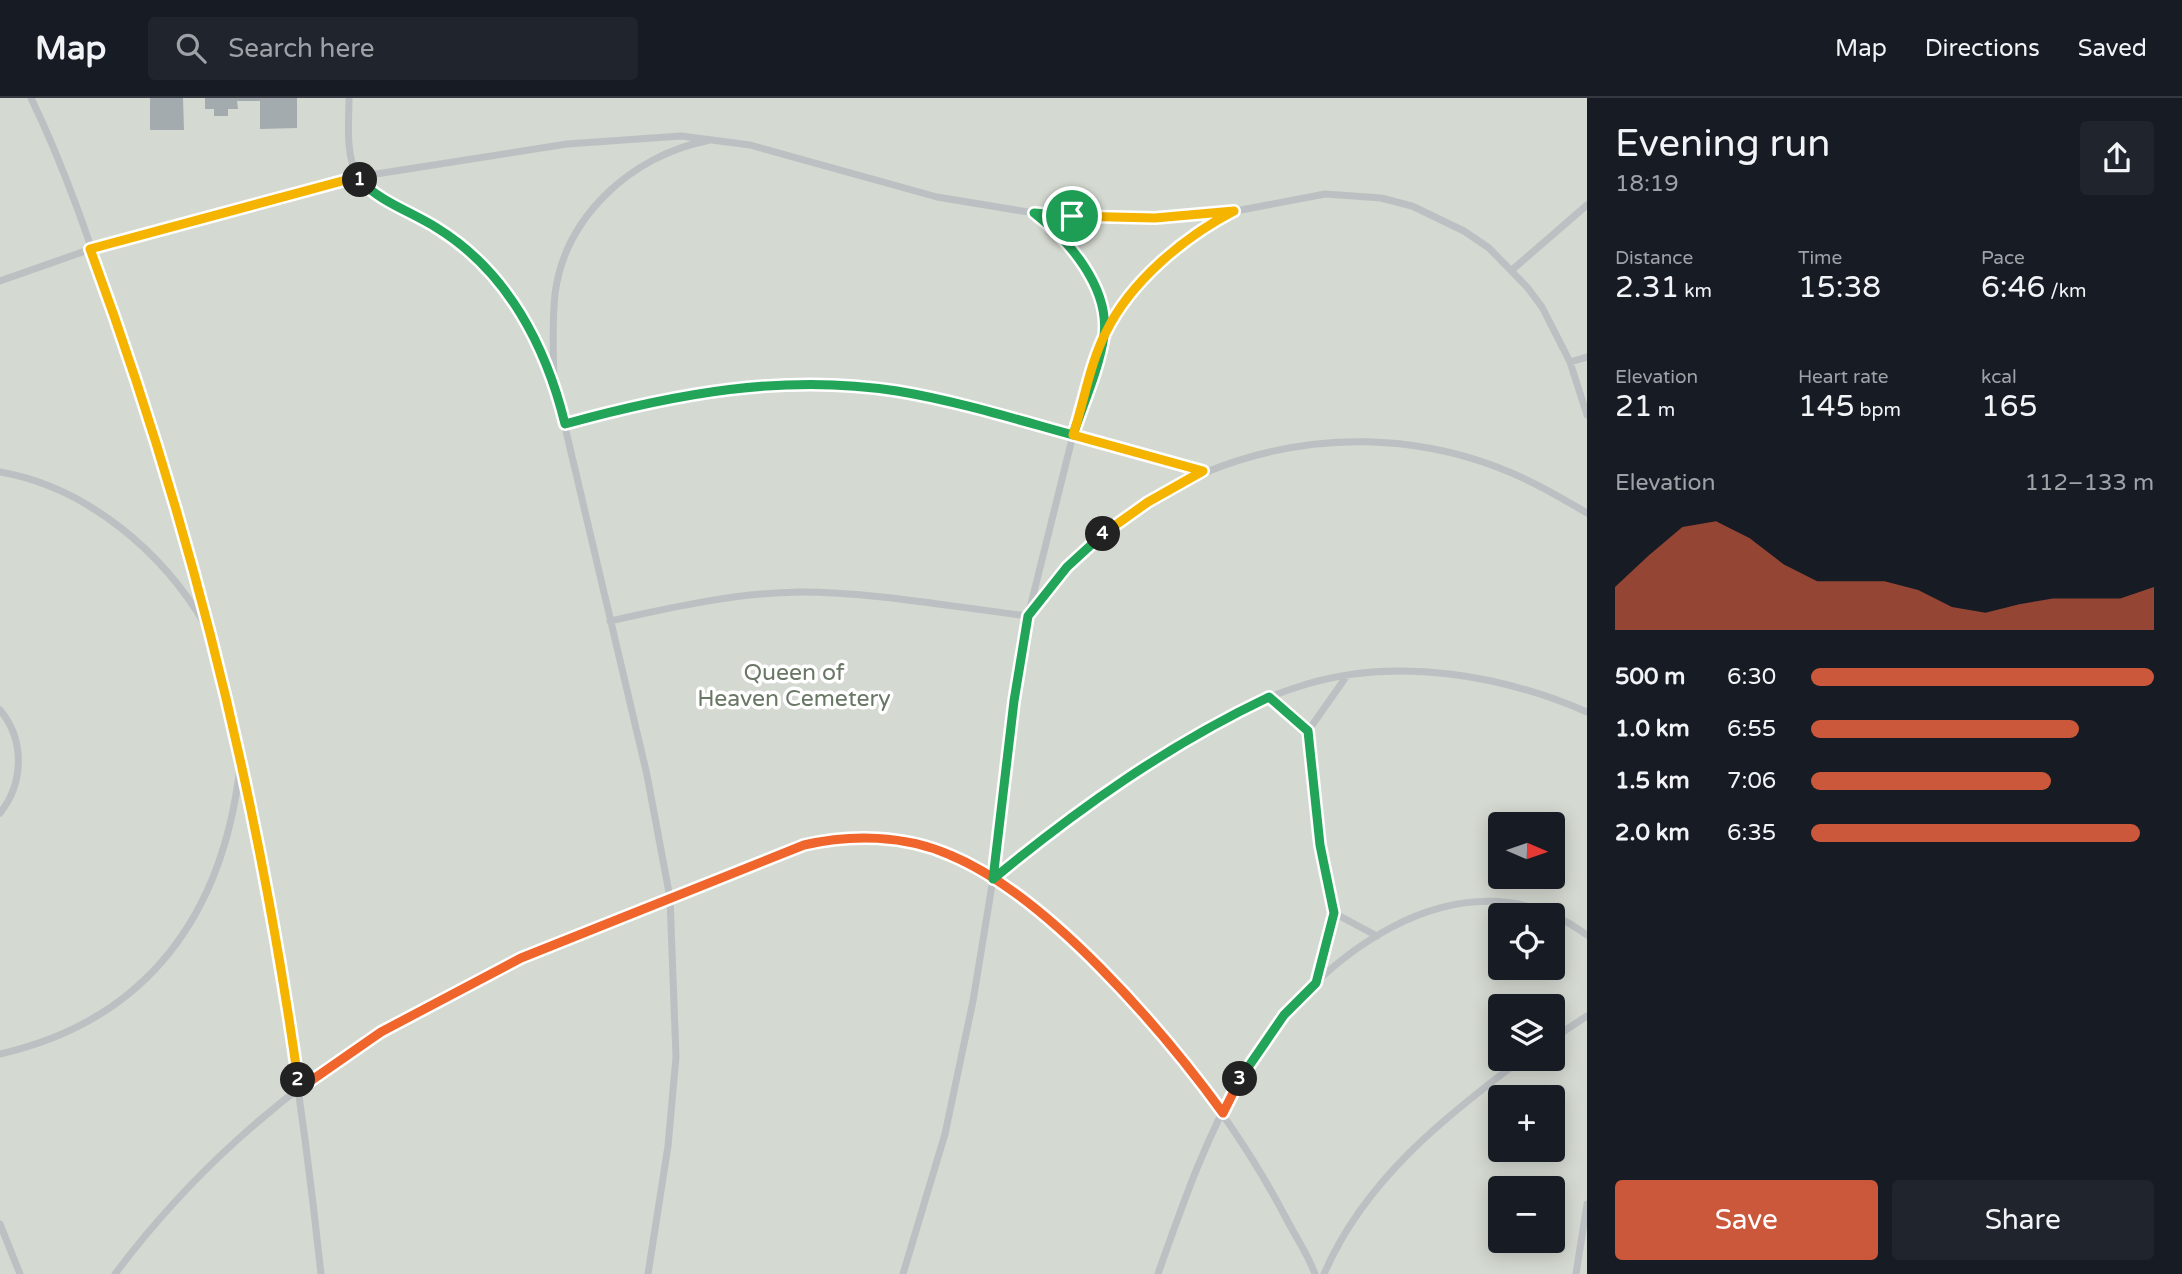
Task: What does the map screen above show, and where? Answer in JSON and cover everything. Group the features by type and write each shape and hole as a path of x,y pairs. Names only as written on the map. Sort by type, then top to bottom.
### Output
{"lane":[{"path":"31,98 90,249 156,436 211,634 241,759 272,912 299,1089 321,1274"},
{"path":"349,98 350,150 357,177 368,188 438,228 479,261 514,302 554,380 654,808 670,898 676,1057 668,1146 648,1274"},
{"path":"0,281 90,249 357,177 567,144 644,136 714,139 788,153 937,197 1034,213 1155,218 1234,211 1325,194 1381,198 1438,216 1472,237 1512,270 1542,307 1570,362 1587,415"},
{"path":"554,380 555,292 572,239 586,216 619,182 656,157 681,146 714,139"},
{"path":"1512,270 1587,205"},
{"path":"903,1274 945,1134 973,1001 993,879 1009,742 1028,616 1073,435 1104,335 1126,301 1167,257 1214,221 1234,211"},
{"path":"1034,213 1070,245 1082,261 1097,294 1104,335"},
{"path":"1570,362 1587,357"},
{"path":"565,424 691,393 758,385 820,384 931,398 1203,471"},
{"path":"1028,616 1046,590 1093,543 1148,502 1203,471 1310,445 1350,441 1397,443 1498,467 1587,513"},
{"path":"0,472 38,482 81,501 106,516 162,568 190,599 211,634"},
{"path":"610,621 714,600 798,592 832,593 1028,616"},
{"path":"993,879 1104,792 1197,734 1269,697 1309,683 1346,677 1423,673 1465,676 1532,690 1587,712"},
{"path":"1316,983 1334,913 1318,833 1308,731 1346,677"},
{"path":"1269,697 1308,731"},
{"path":"0,710 16,741 19,768 12,795 0,813"},
{"path":"0,1054 29,1048 108,1010 139,986 165,957 210,891 236,804 241,759"},
{"path":"115,1274 211,1164 249,1128 299,1089 381,1032 521,958 795,848 845,838 888,840 931,847 952,855 993,879 1069,940 1171,1044 1223,1113 1272,1192 1315,1274"},
{"path":"1158,1274 1187,1195 1243,1074 1284,1015 1349,954 1419,914 1485,899 1534,907 1560,918 1587,935"},
{"path":"1334,913 1377,936"},
{"path":"1565,1030 1587,1016"},
{"path":"1324,1274 1361,1205 1436,1129 1507,1071"},
{"path":"1576,1274 1587,1204"},
{"path":"0,1224 20,1274"}],"green space":[{"name":"Queen of Heaven Cemetery","path":"0,98 1587,98 1587,1274 0,1274"}],"building":[{"path":"150,98 183,98 184,130 150,130"},
{"path":"205,98 297,98 297,128 260,129 260,101 237,101 238,109 228,109 228,116 214,116 214,109 205,109"}],"route":[{"path":"1072,216 1034,213 1051,226 1082,261 1097,294 1101,313 1104,335 1073,435 931,398 895,391 820,384 758,385 691,393 565,424 554,380 542,352 528,324 498,282 479,261 438,228 384,199 357,177 90,249 156,436 184,529 226,689 272,912 299,1089 381,1032 521,958 804,845 845,838 867,838 931,847 976,868 1013,893 1069,940 1137,1007 1171,1044 1223,1113 1243,1074 1263,1044 1284,1015 1316,983 1334,913 1320,845 1308,731 1269,697 1197,734 1104,792 993,879 1014,701 1028,616 1046,590 1067,567 1119,521 1203,471 1073,435 1104,335 1126,301 1167,257 1214,221 1234,211 1155,218 1072,216"}]}
